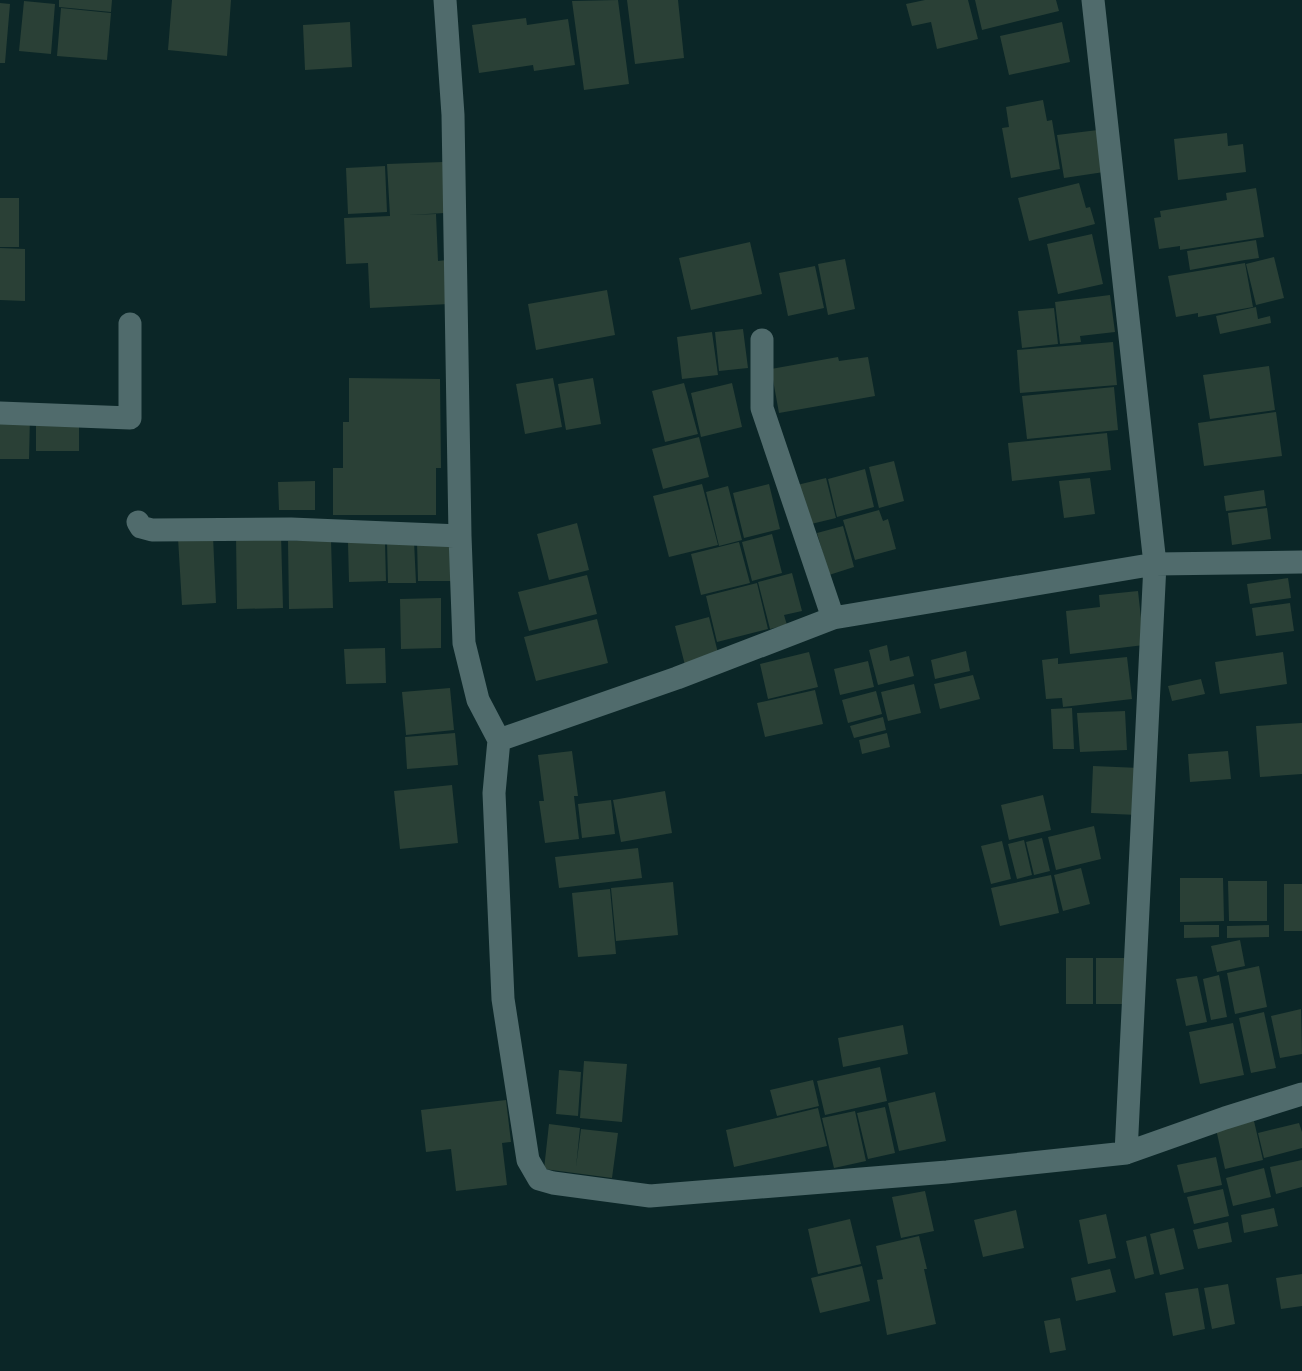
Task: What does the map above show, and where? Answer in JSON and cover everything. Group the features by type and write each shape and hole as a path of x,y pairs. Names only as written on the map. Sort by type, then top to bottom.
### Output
{"street":[{"path":"445,0 453,115 464,643 478,701 499,740 494,793 503,999 528,1160 539,1179 650,1196 947,1172 1126,1153 1302,1094"},
{"path":"1093,0 1156,564 1126,1153"},
{"path":"0,413 130,418 130,324"},
{"path":"762,340 762,408 833,618"},
{"path":"138,522 141,527 152,530 291,529 460,536"},
{"path":"499,740 677,678 833,618 1156,564 1302,562"}],"building":[{"path":"59,0 112,0 111,12 59,7"},
{"path":"172,0 231,0 227,56 168,50"},
{"path":"618,0 629,84 584,90 572,1"},
{"path":"627,0 678,0 684,58 635,64"},
{"path":"925,0 968,0 978,39 937,49 931,22 912,26 906,4"},
{"path":"975,0 1056,0 1059,11 982,30"},
{"path":"24,1 55,4 51,54 19,51"},
{"path":"0,3 10,4 5,63 0,63"},
{"path":"61,8 111,13 107,60 57,56"},
{"path":"526,18 527,25 568,19 575,65 534,71 533,65 479,73 472,25"},
{"path":"350,22 352,67 305,70 303,25"},
{"path":"1062,22 1070,62 1009,75 1000,36"},
{"path":"1043,100 1047,121 1052,120 1060,169 1011,178 1002,128 1009,127 1006,107"},
{"path":"1098,130 1104,172 1064,178 1057,135"},
{"path":"1227,133 1228,146 1243,144 1246,172 1178,180 1174,139"},
{"path":"443,162 445,213 408,215 436,214 438,261 447,260 449,304 370,308 368,263 346,264 344,218 390,216 387,164"},
{"path":"385,166 387,212 348,214 346,168"},
{"path":"1079,183 1086,208 1090,207 1095,224 1029,241 1018,198"},
{"path":"1256,188 1264,237 1180,250 1180,246 1159,249 1154,218 1161,217 1160,211 1227,200 1226,193"},
{"path":"0,198 19,198 19,247 0,247"},
{"path":"1092,234 1103,284 1058,294 1047,244"},
{"path":"1256,240 1259,258 1190,270 1187,251"},
{"path":"750,242 762,294 691,310 679,258"},
{"path":"0,248 25,249 25,301 0,300"},
{"path":"1274,257 1284,298 1256,305 1246,264"},
{"path":"845,259 855,309 828,315 818,264"},
{"path":"1245,263 1253,307 1198,317 1198,313 1176,317 1168,276"},
{"path":"815,266 824,308 788,316 779,273"},
{"path":"607,290 615,335 536,350 528,304"},
{"path":"1110,295 1115,332 1080,336 1081,342 1060,344 1055,302"},
{"path":"1256,307 1258,319 1270,316 1271,323 1220,334 1216,316"},
{"path":"1054,308 1058,344 1022,348 1018,311"},
{"path":"743,329 748,368 719,371 715,332"},
{"path":"712,332 718,375 682,379 677,337"},
{"path":"1113,342 1117,385 1020,393 1017,350"},
{"path":"838,357 839,361 868,357 875,396 779,413 771,369"},
{"path":"1269,366 1275,410 1210,419 1203,375"},
{"path":"349,378 440,379 441,468 436,468 436,515 333,515 333,468 343,468 343,422 349,422"},
{"path":"553,378 562,427 525,434 516,384"},
{"path":"593,378 601,424 566,430 558,384"},
{"path":"684,383 698,434 665,442 652,391"},
{"path":"732,383 742,427 701,437 691,393"},
{"path":"1114,387 1118,430 1027,439 1022,396"},
{"path":"1276,412 1282,456 1204,466 1198,423"},
{"path":"0,416 30,416 29,459 0,459"},
{"path":"36,419 79,419 79,451 36,451"},
{"path":"1107,433 1111,470 1012,481 1008,443"},
{"path":"699,437 709,477 663,489 652,449"},
{"path":"894,461 904,501 879,508 869,467"},
{"path":"865,469 874,507 837,517 828,479"},
{"path":"826,478 836,518 807,525 797,485"},
{"path":"1090,478 1095,514 1064,518 1059,481"},
{"path":"315,481 315,510 279,510 278,482"},
{"path":"702,484 718,545 669,557 653,496"},
{"path":"769,484 780,529 744,538 733,493"},
{"path":"728,486 742,540 719,546 706,492"},
{"path":"1264,490 1266,506 1226,511 1224,496"},
{"path":"1267,508 1271,539 1232,545 1228,513"},
{"path":"879,510 883,521 888,519 896,549 855,560 843,520"},
{"path":"577,523 589,570 549,580 537,534"},
{"path":"843,526 854,567 829,575 817,533"},
{"path":"281,534 283,608 237,609 236,535"},
{"path":"772,534 782,573 752,581 742,542"},
{"path":"213,536 216,603 182,605 178,538"},
{"path":"331,540 333,608 289,609 288,541"},
{"path":"455,540 456,581 418,581 417,541"},
{"path":"387,541 414,541 416,583 388,583"},
{"path":"348,542 385,542 386,581 349,582"},
{"path":"739,542 750,583 701,595 691,554"},
{"path":"792,573 802,611 784,615 787,625 770,629 758,582"},
{"path":"587,575 597,614 529,631 518,592"},
{"path":"1288,578 1291,598 1250,604 1247,584"},
{"path":"757,583 768,629 717,642 706,596"},
{"path":"1138,591 1144,645 1070,654 1066,611 1100,607 1099,595"},
{"path":"441,598 441,648 401,649 400,599"},
{"path":"1290,603 1294,631 1256,636 1252,608"},
{"path":"709,617 720,661 686,669 675,626"},
{"path":"597,619 608,663 536,681 524,637"},
{"path":"887,645 890,661 909,656 914,676 878,685 869,650"},
{"path":"385,648 386,683 346,684 344,649"},
{"path":"966,651 970,671 935,679 931,660"},
{"path":"809,652 818,687 768,699 760,664"},
{"path":"1283,652 1287,684 1220,694 1215,662"},
{"path":"1127,657 1132,699 1063,707 1062,698 1046,699 1042,660 1058,658 1058,664"},
{"path":"868,661 874,687 840,695 834,669"},
{"path":"973,675 980,699 940,709 934,684"},
{"path":"1201,679 1205,694 1172,701 1168,686"},
{"path":"914,684 921,713 888,721 881,692"},
{"path":"450,688 454,730 406,735 402,692"},
{"path":"815,690 823,724 765,737 757,703"},
{"path":"876,691 882,714 848,723 842,700"},
{"path":"1072,708 1074,749 1053,749 1051,709"},
{"path":"1125,711 1127,750 1080,752 1077,713"},
{"path":"883,717 886,730 854,738 850,726"},
{"path":"1302,723 1302,774 1260,777 1256,726"},
{"path":"455,733 458,765 407,769 405,737"},
{"path":"887,733 890,747 862,754 859,740"},
{"path":"572,751 578,796 574,796 579,839 545,843 539,801 544,801 538,755"},
{"path":"1228,751 1231,779 1190,782 1188,754"},
{"path":"1093,766 1140,768 1138,815 1091,813"},
{"path":"452,785 458,843 400,849 394,791"},
{"path":"665,791 672,833 621,842 613,800"},
{"path":"1043,795 1051,830 1009,840 1001,805"},
{"path":"611,800 615,834 582,838 578,804"},
{"path":"1094,826 1101,859 1056,870 1048,837"},
{"path":"1042,838 1050,871 1034,875 1026,842"},
{"path":"1024,840 1032,875 1017,879 1008,844"},
{"path":"1002,841 1011,879 991,884 981,846"},
{"path":"638,848 642,878 559,888 555,857"},
{"path":"1081,868 1090,904 1063,911 1054,875"},
{"path":"1051,875 1059,913 1000,926 991,888"},
{"path":"1180,878 1223,878 1224,921 1180,922"},
{"path":"1228,881 1267,881 1267,921 1229,921"},
{"path":"673,882 678,935 616,941 611,888"},
{"path":"1284,884 1302,884 1302,931 1284,931"},
{"path":"610,889 616,954 578,957 572,893"},
{"path":"1184,925 1219,925 1219,937 1184,938"},
{"path":"1269,925 1269,937 1227,938 1227,926"},
{"path":"1240,940 1245,966 1217,972 1211,946"},
{"path":"1066,958 1093,958 1093,1004 1066,1004"},
{"path":"1096,958 1125,958 1125,1004 1096,1004"},
{"path":"1259,966 1267,1007 1235,1014 1227,973"},
{"path":"1219,975 1227,1017 1211,1020 1203,979"},
{"path":"1197,976 1207,1022 1186,1026 1176,979"},
{"path":"1301,1009 1302,1054 1280,1058 1271,1016"},
{"path":"1264,1012 1276,1068 1251,1073 1239,1018"},
{"path":"1233,1023 1244,1075 1200,1084 1189,1032"},
{"path":"903,1025 908,1054 843,1067 838,1038"},
{"path":"584,1061 627,1064 622,1122 580,1118"},
{"path":"880,1067 887,1101 825,1115 817,1081"},
{"path":"559,1070 581,1072 578,1116 556,1114"},
{"path":"813,1080 819,1106 777,1116 770,1090"},
{"path":"935,1092 946,1141 899,1151 888,1103"},
{"path":"506,1100 511,1142 502,1143 507,1185 456,1191 451,1149 426,1152 421,1110"},
{"path":"885,1107 895,1153 868,1159 857,1113"},
{"path":"818,1108 827,1146 734,1167 726,1130"},
{"path":"855,1111 866,1161 834,1168 822,1118"},
{"path":"1254,1121 1263,1160 1225,1169 1216,1129"},
{"path":"1299,1123 1302,1148 1264,1158 1258,1133"},
{"path":"549,1124 580,1128 576,1167 581,1129 618,1133 612,1178 544,1169"},
{"path":"1216,1157 1222,1185 1184,1193 1177,1165"},
{"path":"1302,1160 1302,1187 1276,1194 1270,1167"},
{"path":"1264,1168 1271,1197 1233,1206 1226,1178"},
{"path":"1223,1189 1229,1216 1194,1224 1187,1197"},
{"path":"925,1191 934,1231 901,1238 892,1197"},
{"path":"1274,1208 1278,1226 1244,1233 1241,1215"},
{"path":"1016,1210 1024,1248 983,1257 974,1220"},
{"path":"1106,1214 1116,1258 1088,1264 1079,1220"},
{"path":"850,1219 861,1264 818,1274 808,1229"},
{"path":"1228,1222 1232,1242 1198,1249 1193,1230"},
{"path":"1174,1228 1184,1269 1160,1275 1150,1234"},
{"path":"919,1236 936,1324 887,1335 877,1280 883,1279 876,1246"},
{"path":"1146,1236 1154,1274 1135,1279 1126,1241"},
{"path":"862,1266 870,1301 820,1313 811,1278"},
{"path":"1110,1269 1116,1292 1076,1301 1071,1278"},
{"path":"1302,1274 1302,1306 1281,1309 1276,1278"},
{"path":"1228,1284 1235,1324 1212,1329 1204,1288"},
{"path":"1198,1288 1205,1329 1173,1336 1165,1293"},
{"path":"1060,1318 1066,1350 1050,1353 1044,1321"}]}
